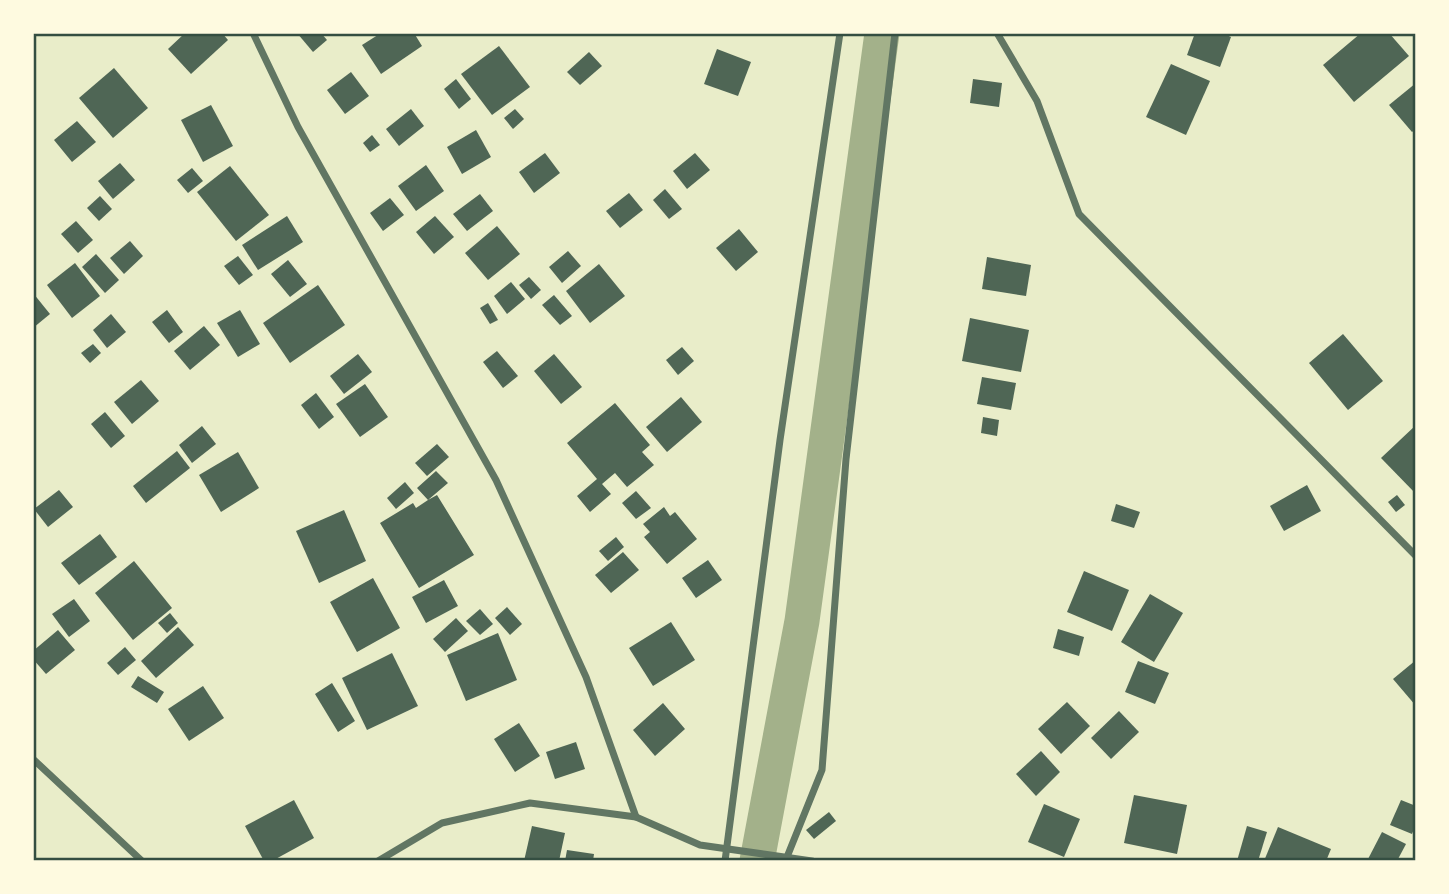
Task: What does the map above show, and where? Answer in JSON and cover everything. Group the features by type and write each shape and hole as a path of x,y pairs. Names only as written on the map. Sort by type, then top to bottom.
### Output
{"street":[{"path":"253,33 298,127 496,480 586,677 636,817"},
{"path":"725,861 780,440 840,33"},
{"path":"786,856 822,770 846,459 895,33"},
{"path":"997,33 1037,101 1079,214 1416,556"},
{"path":"33,759 142,861"},
{"path":"378,861 442,823 530,803 636,817 700,845 812,861"}],"building":[{"path":"185,33 222,33 228,40 191,74 168,49"},
{"path":"297,33 321,33 327,40 313,52"},
{"path":"381,33 414,33 422,46 381,74 362,45"},
{"path":"1195,33 1222,33 1231,37 1220,67 1187,55"},
{"path":"1361,33 1389,33 1409,56 1354,102 1323,65"},
{"path":"499,46 530,87 492,115 461,74"},
{"path":"717,49 751,62 738,96 704,84"},
{"path":"589,52 602,66 580,85 567,72"},
{"path":"1171,64 1210,81 1186,135 1146,117"},
{"path":"114,68 148,108 113,138 79,98"},
{"path":"351,72 369,96 345,114 327,90"},
{"path":"456,79 471,99 459,109 444,89"},
{"path":"973,79 1002,83 999,107 970,103"},
{"path":"1416,83 1416,129 1412,132 1389,105"},
{"path":"211,105 233,146 203,162 181,120"},
{"path":"411,109 424,126 399,146 386,129"},
{"path":"515,109 524,119 513,129 504,118"},
{"path":"77,121 96,142 72,162 54,140"},
{"path":"476,130 491,157 462,174 447,147"},
{"path":"372,135 380,145 370,152 363,143"},
{"path":"545,153 560,173 534,193 519,172"},
{"path":"695,153 710,170 687,189 673,171"},
{"path":"120,163 135,180 113,199 98,181"},
{"path":"426,165 444,191 416,211 398,186"},
{"path":"230,166 269,215 236,241 197,192"},
{"path":"192,168 203,181 188,193 177,180"},
{"path":"665,189 682,209 669,219 653,200"},
{"path":"629,193 643,210 620,228 606,211"},
{"path":"480,194 493,211 467,231 453,214"},
{"path":"100,196 112,209 99,221 87,208"},
{"path":"390,198 404,215 383,231 370,213"},
{"path":"287,216 303,242 258,270 242,245"},
{"path":"435,216 454,237 434,254 416,232"},
{"path":"76,221 93,240 78,253 61,234"},
{"path":"497,226 520,254 488,280 465,253"},
{"path":"739,229 758,252 736,271 716,248"},
{"path":"130,241 143,256 124,274 110,258"},
{"path":"568,251 581,266 562,283 549,267"},
{"path":"96,254 119,280 105,293 82,267"},
{"path":"238,256 253,275 239,285 224,266"},
{"path":"987,257 1031,265 1026,296 982,289"},
{"path":"288,260 307,284 290,297 271,274"},
{"path":"75,263 100,296 72,318 47,285"},
{"path":"599,264 625,296 590,323 566,291"},
{"path":"529,277 541,290 531,299 519,285"},
{"path":"511,282 525,299 507,314 494,296"},
{"path":"318,285 345,325 290,363 263,323"},
{"path":"33,293 50,314 33,328"},
{"path":"554,295 572,316 560,325 542,305"},
{"path":"488,303 498,320 490,324 480,308"},
{"path":"167,310 183,332 169,343 152,322"},
{"path":"240,310 260,344 238,357 217,323"},
{"path":"111,314 126,332 107,348 93,330"},
{"path":"970,318 1029,330 1021,372 962,361"},
{"path":"204,326 220,345 190,370 174,351"},
{"path":"1343,334 1383,381 1348,410 1309,363"},
{"path":"93,344 101,353 90,363 81,353"},
{"path":"682,347 694,361 678,375 666,360"},
{"path":"497,351 518,376 503,388 483,362"},
{"path":"358,354 372,372 344,394 330,376"},
{"path":"554,354 582,387 561,404 534,371"},
{"path":"982,377 1016,383 1011,410 977,404"},
{"path":"141,380 159,401 132,424 114,402"},
{"path":"365,384 388,417 360,437 336,404"},
{"path":"316,393 334,417 319,429 301,405"},
{"path":"681,397 702,422 667,452 646,427"},
{"path":"615,403 650,445 642,452 654,465 627,487 615,473 602,484 611,494 590,512 577,496 597,479 567,443"},
{"path":"105,412 125,436 111,448 91,424"},
{"path":"983,417 999,420 997,436 981,433"},
{"path":"1416,425 1416,494 1381,458"},
{"path":"202,426 216,444 192,463 179,445"},
{"path":"437,444 449,457 427,476 415,463"},
{"path":"177,451 190,468 146,503 133,486"},
{"path":"238,452 259,488 221,512 199,475"},
{"path":"436,471 448,483 428,500 417,488"},
{"path":"405,482 414,493 396,509 387,498"},
{"path":"1307,485 1321,511 1284,531 1270,506"},
{"path":"59,490 73,507 48,527 34,509"},
{"path":"636,491 651,508 636,519 622,503"},
{"path":"437,495 474,555 419,588 380,523 413,503 416,508"},
{"path":"1397,495 1405,505 1396,512 1388,502"},
{"path":"1116,504 1140,512 1134,528 1111,521"},
{"path":"664,507 670,516 675,512 697,539 667,564 644,537 650,532 643,524"},
{"path":"344,510 366,561 319,583 296,531"},
{"path":"100,534 117,557 79,585 61,563"},
{"path":"616,537 624,547 608,561 599,551"},
{"path":"623,552 639,570 611,593 595,575"},
{"path":"708,560 722,580 696,598 682,578"},
{"path":"134,561 172,608 133,640 95,593"},
{"path":"1084,571 1129,590 1112,631 1067,612"},
{"path":"373,578 400,628 357,652 330,602"},
{"path":"444,580 458,606 426,623 412,597"},
{"path":"1150,594 1183,613 1154,662 1121,642"},
{"path":"74,599 90,621 69,637 52,614"},
{"path":"507,607 522,624 510,635 495,618"},
{"path":"480,609 493,624 480,635 466,621"},
{"path":"170,613 178,623 167,633 158,623"},
{"path":"456,618 468,631 445,652 433,639"},
{"path":"671,622 695,660 653,686 629,648"},
{"path":"178,627 194,645 156,678 141,661"},
{"path":"1058,629 1084,637 1079,656 1053,648"},
{"path":"58,630 75,650 46,674 33,659 33,651"},
{"path":"498,633 517,680 466,701 447,655"},
{"path":"125,647 136,660 118,675 107,663"},
{"path":"392,653 418,706 367,730 342,678"},
{"path":"1416,660 1416,706 1393,679"},
{"path":"1138,661 1169,673 1155,704 1125,692"},
{"path":"138,676 164,692 157,703 131,687"},
{"path":"332,683 355,721 338,732 315,694"},
{"path":"203,686 224,718 189,741 168,709"},
{"path":"1067,702 1090,726 1061,754 1038,729"},
{"path":"663,703 685,729 655,756 633,730"},
{"path":"1119,711 1139,732 1111,759 1091,738"},
{"path":"519,723 540,756 515,772 494,739"},
{"path":"576,742 585,769 555,779 546,752"},
{"path":"1041,751 1060,772 1036,796 1016,774"},
{"path":"1134,795 1187,805 1177,854 1124,843"},
{"path":"294,800 314,838 272,861 264,861 245,826"},
{"path":"1401,800 1416,806 1416,824 1412,834 1390,825"},
{"path":"1044,804 1080,819 1064,857 1028,842"},
{"path":"829,812 836,821 814,839 806,830"},
{"path":"532,826 565,833 559,861 524,861"},
{"path":"1247,826 1267,832 1258,861 1237,861"},
{"path":"1278,827 1331,849 1326,861 1264,861"},
{"path":"1382,832 1406,844 1397,861 1367,861"},
{"path":"567,850 594,854 593,861 565,861"}],"waterway":[{"path":"757,861 802,621 882,33"}]}
